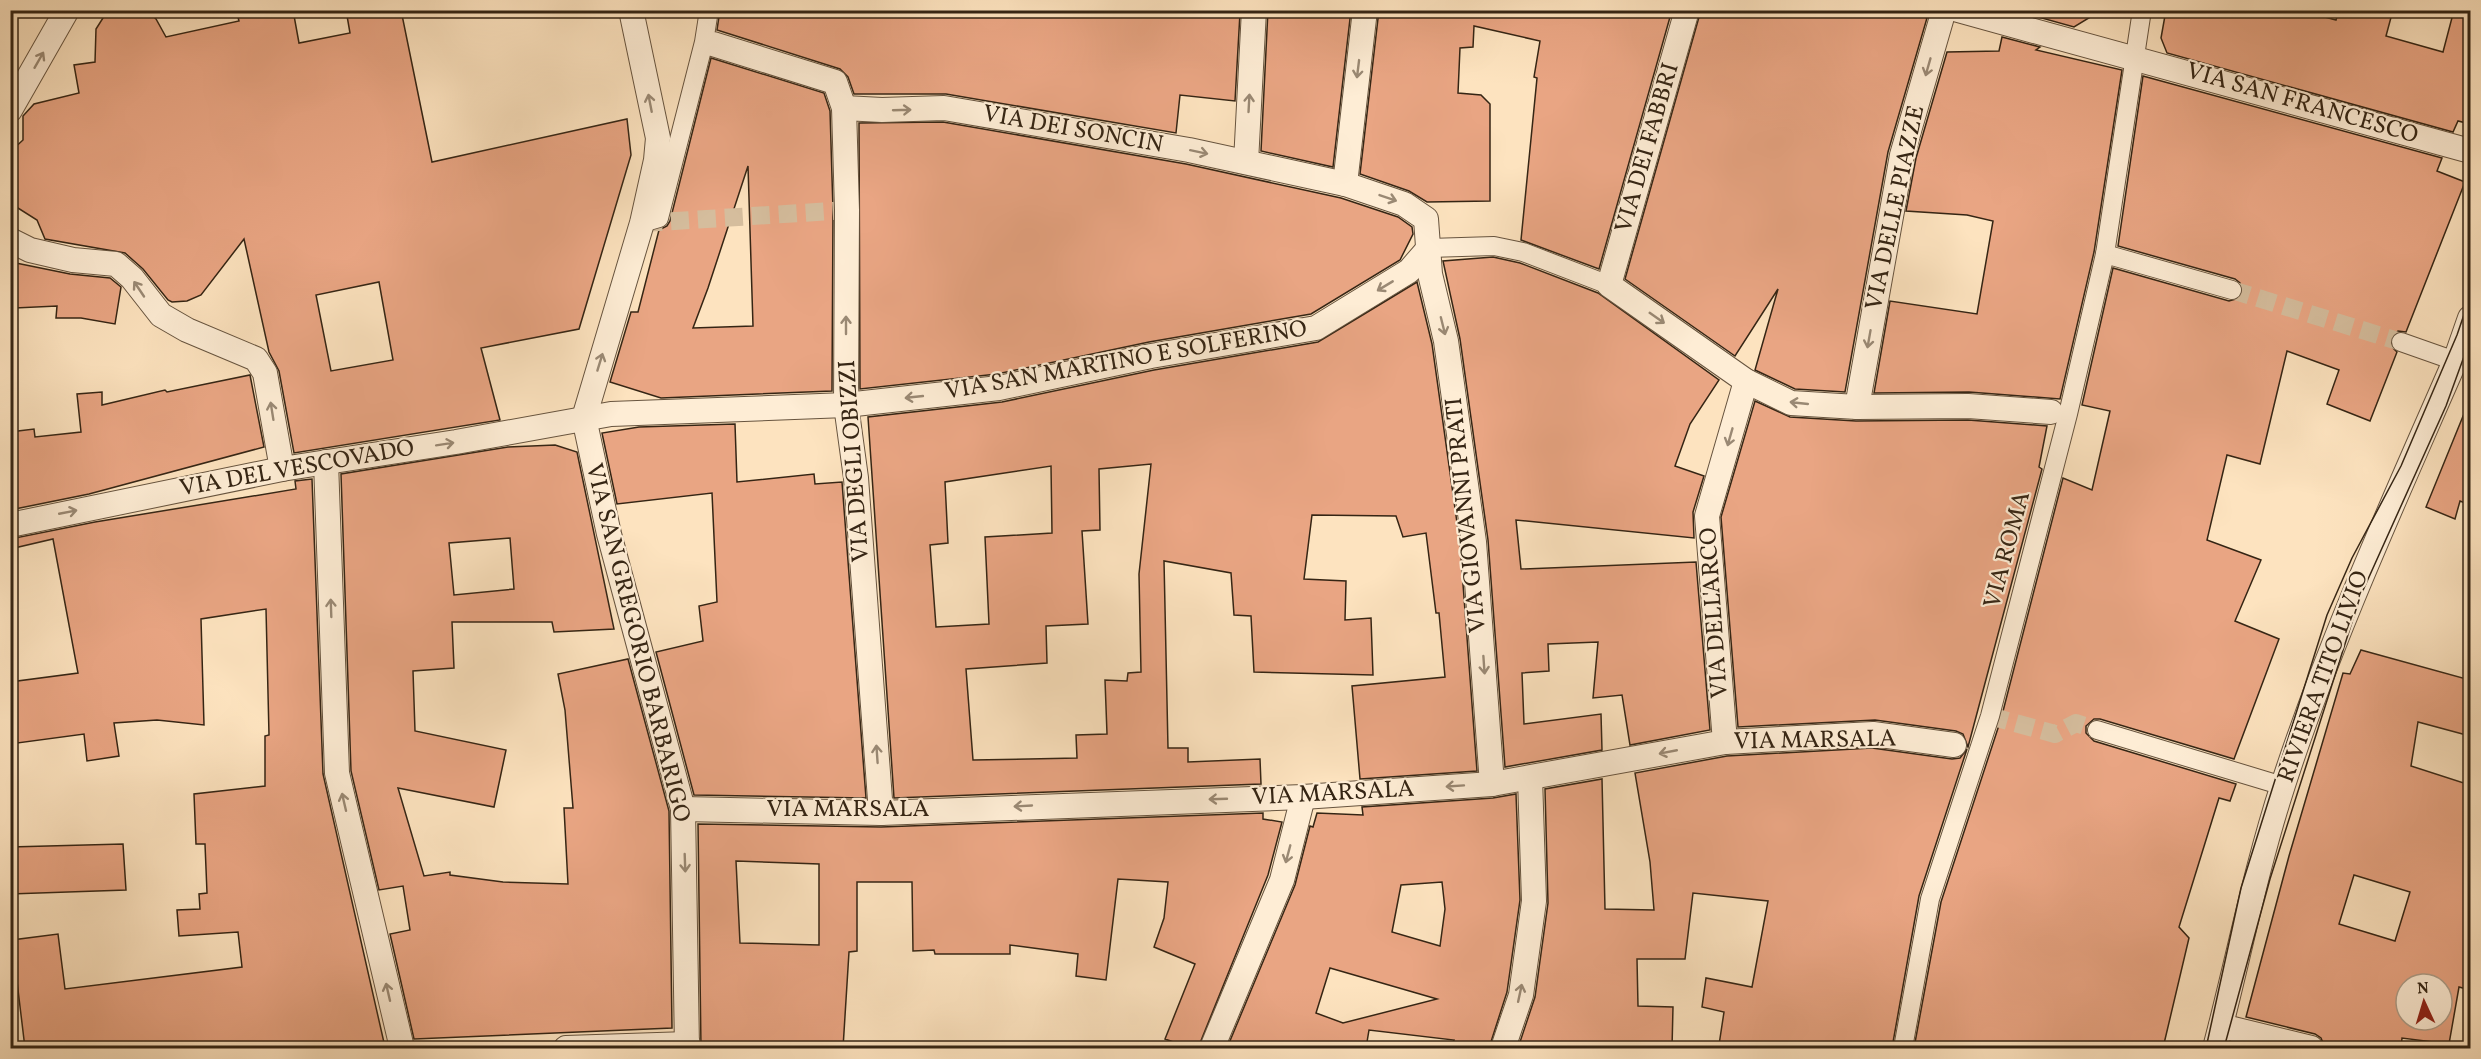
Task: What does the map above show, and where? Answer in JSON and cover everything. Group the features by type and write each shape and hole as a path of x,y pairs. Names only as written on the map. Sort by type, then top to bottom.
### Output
{"street":[{"path":"10,110 67,10"},
{"path":"584,418 642,224 656,160 657,138 631,10"},
{"path":"642,224 659,218 709,43 709,10"},
{"path":"1246,162 1254,10"},
{"path":"1345,184 1365,10"},
{"name":"VIA DEI FABBRI","path":"1609,285 1687,10"},
{"name":"VIA DELLE PIAZZE","path":"1857,407 1902,155 1944,10"},
{"name":"VIA SAN FRANCESCO","path":"1958,10 2470,151"},
{"name":"VIA ROMA","path":"1903,1048 1930,899 1979,748 2059,413 2105,254 2142,10"},
{"path":"709,43 835,82 844,108"},
{"name":"VIA DEI SONCIN","path":"844,108 882,110 944,108 1135,140 1345,184 1404,204 1426,219 1429,248"},
{"name":"VIA DEGLI OBIZZI","path":"844,108 847,210 846,405 856,478 881,813"},
{"path":"10,240 30,250 73,260 116,264 132,278 161,315 187,330 256,359 265,373 282,469"},
{"path":"1429,248 1494,246 1523,252 1609,285 1746,381 1791,403 1857,407 1968,406 2059,413"},
{"name":"VIA SAN MARTINO E SOLFERINO","path":"584,418 622,413 846,405 999,388 1151,357 1316,328 1409,271 1429,248"},
{"name":"VIA GIOVANNI PRATI","path":"1429,248 1430,274 1446,341 1474,542 1492,784"},
{"path":"2105,254 2232,290"},
{"name":"RIVIERA TITO LIVIO","path":"2218,1037 2250,905 2283,786 2340,624 2455,361 2470,318"},
{"path":"2401,342 2455,361"},
{"name":"VIA DELL'ARCO","path":"1725,742 1707,516 1746,381"},
{"name":"VIA DEL VESCOVADO","path":"10,525 282,469 584,418"},
{"name":"VIA SAN GREGORIO BARBARIGO","path":"584,418 609,534 683,808 688,1046"},
{"path":"326,462 337,772 402,1048"},
{"path":"2097,730 2283,786"},
{"name":"VIA MARSALA","path":"683,808 881,813 1303,797 1492,784 1725,742 1873,734 1979,748"},
{"path":"1503,1048 1521,995 1534,901 1530,778"},
{"path":"1212,1048 1281,880 1303,797"},
{"path":"2218,1037 2311,1048"},
{"path":"566,1048 688,1046"}],"building":[{"path":"108,10 147,10 156,19 166,37 239,21 236,10 293,10 299,43 350,33 346,10 401,10 432,162 627,119 631,155 579,329 481,348 500,420 294,453 279,371 269,352 244,239 201,295 187,301 172,302 143,269 125,253 45,239 37,220 10,203 10,152 23,140 23,116 34,104 79,93 74,65 95,62 96,29","holes":["379,282 393,360 331,371 316,295"]},
{"path":"720,10 1225,10 1240,13 1235,101 1180,95 1176,133 946,94 854,94 848,77 840,69 717,30"},
{"path":"1268,10 1351,10 1333,167 1261,151"},
{"path":"1379,10 1672,10 1599,269 1521,240 1537,78 1534,77 1540,41 1474,26 1473,47 1460,48 1458,93 1481,95 1490,104 1490,201 1427,202 1409,191 1360,174"},
{"path":"1701,10 1906,10 1927,18 1888,152 1845,392 1795,389 1755,370 1778,289 1735,356 1625,279"},
{"path":"2013,10 2102,10 2074,27"},
{"path":"2166,10 2299,10 2336,20 2339,10 2393,10 2386,36 2443,52 2454,10 2470,10 2470,124 2458,121 2453,132 2167,53 2161,38"},
{"path":"2002,37 2040,47 2036,50 2122,70 2094,252 2060,399 1969,392 1874,393 1890,301 1977,314 1993,221 1967,215 1906,211 1916,158 1947,52 1999,51"},
{"path":"711,58 824,93 830,111 833,210 832,391 661,398 610,382 631,312 638,312 659,230 667,226","holes":["748,166 753,326 693,328"]},
{"path":"2143,76 2442,158 2437,171 2465,182 2406,332 2398,331 2391,338 2390,345 2397,352 2370,421 2327,404 2339,370 2287,351 2260,464 2227,455 2207,540 2261,560 2235,621 2279,639 2234,759 2100,719 2094,719 2086,726 2086,733 2094,741 2236,784 2230,801 2219,798 2179,927 2189,938 2163,1048 1914,1048 1941,902 2001,719 2063,478 2092,490 2110,411 2082,405 2113,268 2229,301 2239,298 2243,292 2240,283 2235,279 2118,246"},
{"path":"943,122 1186,164 1341,198 1398,217 1412,227 1413,234 1400,260 1311,314 1149,342 997,374 860,389 859,123"},
{"path":"1493,257 1520,263 1598,293 1719,380 1690,424 1675,466 1704,476 1693,512 1694,538 1516,520 1521,569 1696,562 1710,730 1630,745 1622,695 1593,698 1598,642 1548,644 1549,671 1522,673 1524,724 1601,714 1602,750 1505,767 1488,540 1460,339 1443,261"},
{"path":"11,262 70,274 110,278 121,287 115,324 81,318 56,318 57,306 15,308"},
{"path":"1417,282 1432,344 1460,544 1477,771 1360,779 1352,686 1445,677 1439,613 1436,613 1426,533 1403,537 1396,516 1312,515 1304,579 1346,581 1345,620 1371,618 1373,675 1254,672 1251,616 1234,615 1231,573 1164,561 1168,748 1188,748 1188,762 1260,759 1261,784 894,798 868,417 1002,402 1154,370 1318,342","holes":["1151,464 1139,574 1141,672 1128,673 1127,681 1105,680 1107,734 1076,735 1077,758 973,760 966,669 1047,663 1046,626 1088,624 1082,531 1100,530 1099,469","1051,466 1052,533 985,537 989,624 936,627 930,545 948,543 945,482"]},
{"path":"250,375 264,447 89,494 10,510 10,432 34,429 35,437 81,432 77,394 102,392 102,405 165,390 167,392"},
{"path":"2470,399 2470,505 2460,501 2455,519 2426,507"},
{"path":"1755,401 1790,417 1856,421 1968,420 2047,426 2039,467 2042,469 1968,747 1963,734 1956,731 1875,720 1738,727 1721,517"},
{"path":"735,424 737,482 814,474 815,484 842,482 866,798 694,795 656,652 703,641 699,606 717,602 712,493 617,504 602,433 639,427"},
{"path":"555,445 577,452 614,629 554,632 552,622 452,622 454,668 413,671 415,731 506,750 494,807 398,788 424,876 450,872 450,875 503,882 568,884 564,808 573,808 565,710 558,674 628,659 669,811 672,1028 414,1039 390,934 410,930 403,886 379,890 351,771 341,474 508,447","holes":["510,538 514,589 454,595 449,543"]},
{"path":"312,479 323,774 385,1047 25,1048 12,940 58,934 65,989 242,967 238,932 179,936 177,910 200,909 199,894 207,893 205,844 196,844 194,794 265,786 265,736 269,735 266,609 201,619 204,725 157,720 114,723 119,756 87,761 84,734 10,744 10,682 78,673 53,539 10,549 10,539 95,522 296,489 295,481"},
{"path":"2361,650 2470,680 2470,736 2418,722 2411,766 2470,785 2470,990 2459,987 2454,1016 2454,972 2394,972 2394,1032 2451,1032 2449,1044 2402,1038 2401,1048 2325,1048 2321,1038 2315,1034 2246,1017 2289,856 2343,673 2350,674","holes":["2354,875 2410,892 2395,941 2339,924"]},
{"path":"1872,748 1952,759 1960,758 1967,749 1919,896 1892,1048 1732,1048 1719,1045 1724,1012 1702,1007 1706,978 1752,987 1768,901 1693,893 1685,959 1637,959 1638,1006 1673,1007 1672,1048 1518,1048 1535,997 1548,903 1545,789 1602,779 1605,909 1654,910 1650,862 1635,773 1727,756"},
{"path":"1516,794 1520,900 1507,992 1489,1048 1450,1048 1454,1040 1369,1030 1366,1048 1227,1048 1295,885 1310,826 1313,827 1317,813 1363,815 1362,807 1493,798","holes":["1442,882 1445,909 1440,946 1392,932 1401,885","1330,968 1437,999 1343,1023 1316,1013"]},
{"path":"1263,813 1263,819 1282,822 1268,875 1198,1048 1190,1048 1165,1039 1195,964 1154,947 1164,918 1168,882 1118,879 1106,980 1076,976 1078,954 1010,945 1010,954 935,954 934,950 913,951 912,882 857,882 857,951 849,952 843,1048 701,1048 698,824 881,827","holes":["736,861 819,864 819,945 740,943"]},
{"path":"123,844 126,890 10,894 10,847"}],"tunnel":[{"path":"644,223 847,210"},
{"path":"2232,290 2401,342"},
{"path":"1990,716 2055,734 2076,723 2097,730"}],"tram line":[{"path":"2206,1048 2241,888 2327,615 2352,558 2401,466 2457,335 2470,297"},
{"path":"2224,1048 2270,879 2360,597 2446,406 2470,340"}]}
